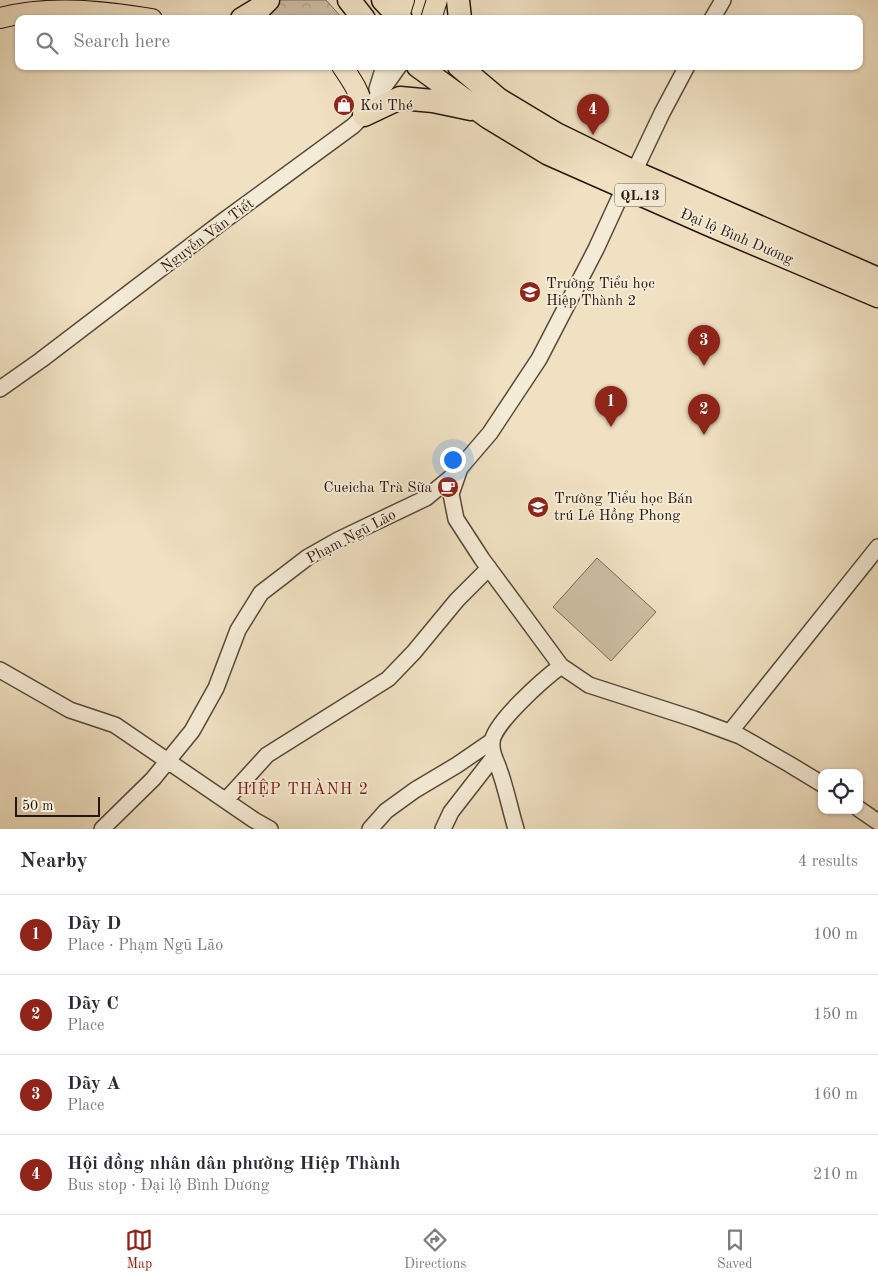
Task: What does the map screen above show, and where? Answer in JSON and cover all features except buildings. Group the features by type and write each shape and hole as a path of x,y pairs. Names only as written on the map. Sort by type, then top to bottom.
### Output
{"highway":[{"path":"249,15 268,0"},
{"path":"349,0 361,15"},
{"path":"383,0 400,15"},
{"path":"458,0 460,15"},
{"name":"Đại lộ Bình Dương","path":"423,70 478,110 549,154 629,180 878,279"},
{"name":"Đại lộ Bình Dương","path":"464,70 498,100 629,180 878,296"},
{"path":"479,70 498,100"},
{"path":"364,115 400,98 433,101 478,110"}],"main road":[{"path":"432,15 437,0"},
{"path":"0,18 54,5 68,10 127,15"},
{"path":"345,70 357,88 364,115"}],"street":[{"path":"714,15 723,0"},
{"path":"364,115 375,94 383,70"},
{"name":"Nguyễn Văn Tiết","path":"0,389 345,131 364,115 396,70"},
{"name":"Phạm Ngũ Lão","path":"102,829 153,779 192,731 216,688 238,630 261,593 315,552 426,498 454,475 490,433 538,359 596,249 685,70"},
{"path":"460,468 451,494 456,519 489,568 561,666 589,685 694,718 730,732 818,782"},
{"path":"730,732 878,547"},
{"path":"226,800 267,755 388,679 414,652 457,600 489,568"},
{"path":"370,829 386,811 415,790 492,741 508,713 547,676 561,666"},
{"path":"0,670 70,710 115,725 270,829"},
{"path":"492,741 493,758 499,768 516,829"},
{"path":"443,829 451,812 493,758"},
{"path":"863,812 878,822"}],"green space":[{"path":"275,0 326,0 339,15 267,15"},
{"path":"597,558 656,612 611,661 553,607"}],"place":[{"name":"Koi Thé","path":"344,105"},
{"name":"Hội đồng nhân dân phường Hiệp Thành","path":"593,135"},
{"name":"Trường Tiểu học Hiệp Thành 2","path":"530,292"},
{"name":"Dãy A","path":"704,366"},
{"name":"Dãy D","path":"611,427"},
{"name":"Dãy C","path":"704,435"},
{"name":"Cueicha Trà Sữa","path":"448,487"},
{"name":"Trường Tiểu học Bán trú Lê Hồng Phong","path":"538,507"}],"district":[{"name":"HIỆP THÀNH 2","path":"303,788"}]}
